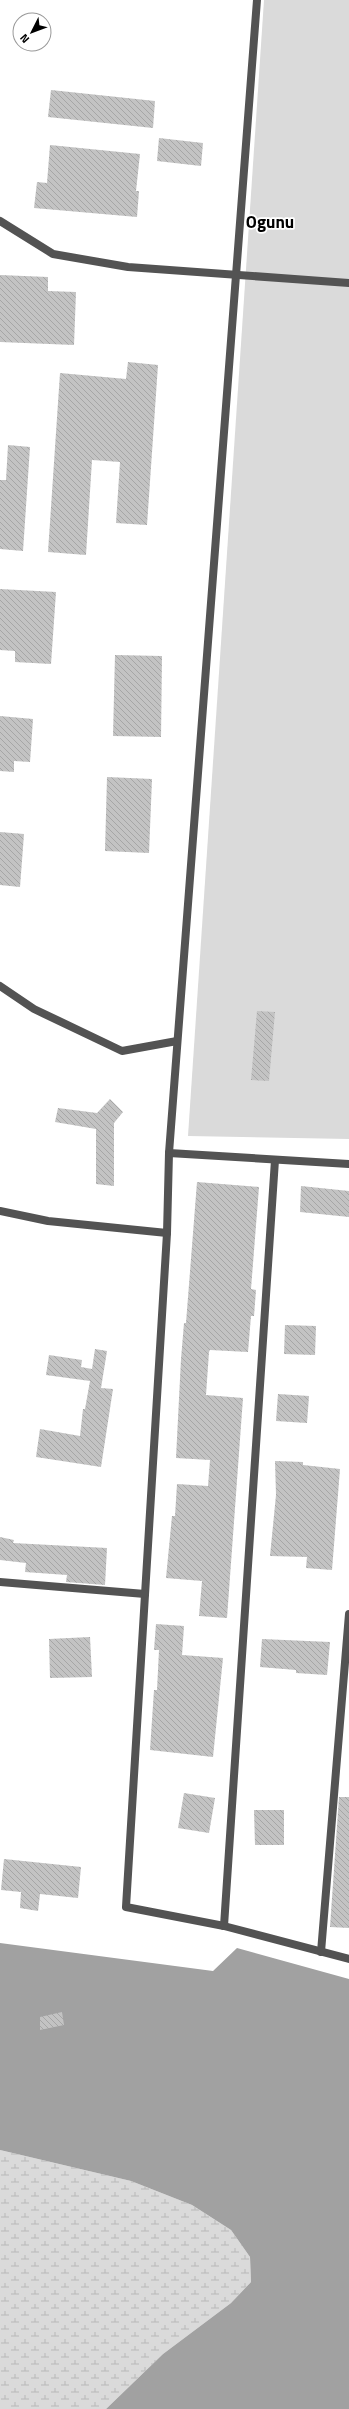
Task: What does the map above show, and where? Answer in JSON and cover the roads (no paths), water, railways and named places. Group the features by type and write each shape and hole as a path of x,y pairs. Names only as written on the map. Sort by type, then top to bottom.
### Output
{"street":[{"path":"257,0 168,1153 167,1232 126,1907 224,1926 349,1959"},
{"path":"0,221 53,254 128,267 235,276 349,283"},
{"path":"0,986 34,1009 122,1051 177,1041"},
{"path":"168,1153 349,1164"},
{"path":"224,1926 275,1160"},
{"path":"0,1211 48,1221 167,1232"},
{"path":"0,1582 146,1594"},
{"path":"321,1952 349,1614"}],"district":[{"name":"Ogunu","path":"270,222"}]}
